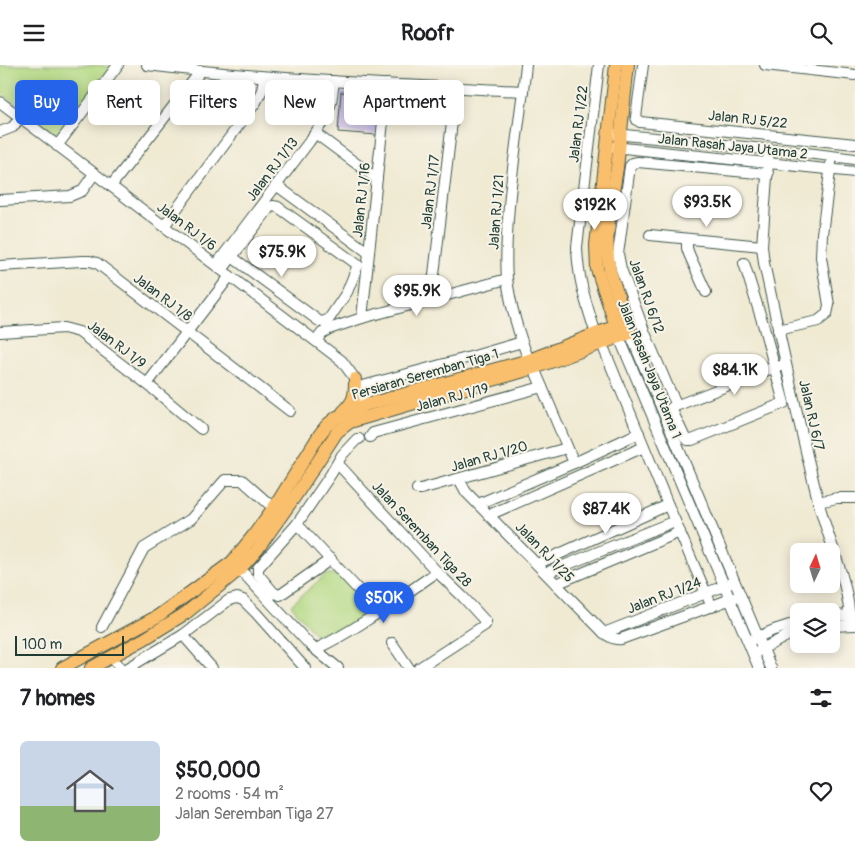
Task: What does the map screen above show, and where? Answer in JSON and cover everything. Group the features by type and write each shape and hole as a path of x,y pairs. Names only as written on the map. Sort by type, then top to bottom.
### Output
{"main road":[{"name":"Jalan Rasah Jaya Utama 1","path":"614,141 616,65"},
{"name":"Jalan Rasah Jaya Utama 1","path":"623,330 597,269 596,245 628,65"},
{"name":"Persiaran Seremban Tiga 1","path":"62,668 158,616 257,550 320,434 327,425 338,417 532,364 623,330"},
{"path":"338,417 351,405 357,383"},
{"name":"Persiaran Seremban Tiga 1","path":"278,512 296,495 337,432 366,410"},
{"name":"Persiaran Seremban Tiga 1","path":"91,668 186,613 236,565"}],"street":[{"path":"57,146 118,65"},
{"path":"147,65 264,77 316,80"},
{"name":"Jalan RJ 1/21","path":"526,65 512,176 506,263 522,342 574,463"},
{"name":"Jalan RJ 1/22","path":"599,65 577,247 583,292 599,339 712,607"},
{"name":"Jalan RJ 5/22","path":"643,65 636,117 638,121 855,145"},
{"path":"765,65 855,75"},
{"path":"111,186 200,71"},
{"path":"164,226 256,102 262,90 264,77"},
{"path":"334,81 344,82"},
{"path":"464,88 523,91"},
{"name":"Jalan RJ 1/6","path":"0,101 15,113"},
{"path":"0,133 15,124"},
{"name":"Jalan RJ 1/6","path":"30,125 342,361 357,383 366,410"},
{"name":"Jalan RJ 1/13","path":"222,270 276,185 321,125"},
{"name":"Jalan RJ 1/16","path":"362,318 363,266 369,253 383,125"},
{"name":"Jalan RJ 1/17","path":"431,300 452,125"},
{"path":"315,133 377,179"},
{"name":"Jalan Rasah Jaya Utama 2","path":"614,141 769,149 832,156 855,155"},
{"name":"Jalan Rasah Jaya Utama 2","path":"614,141 769,163 854,172"},
{"name":"Jalan RJ 6/7","path":"769,149 762,246 778,330 781,366 853,620"},
{"path":"854,172 855,155"},
{"path":"778,330 818,321 827,314 829,305 822,257 822,234 832,156"},
{"name":"Jalan RJ 6/12","path":"670,408 668,387 645,333 621,269 618,254 630,166 638,162 768,175"},
{"path":"0,200 70,196 82,191 94,174"},
{"path":"276,185 369,253"},
{"path":"146,384 186,332 222,270 273,205 363,266 328,319 316,341"},
{"path":"650,235 762,246"},
{"path":"687,239 689,253 706,292"},
{"path":"232,257 319,321 324,327"},
{"name":"Jalan RJ 1/8","path":"0,266 82,261 97,263 290,411"},
{"path":"744,263 763,324 781,366 784,403 692,440 685,438 670,408 781,366"},
{"path":"324,327 508,279"},
{"name":"Jalan RJ 1/9","path":"0,332 64,328 79,332 200,429"},
{"name":"Jalan Rasah Jaya Utama 1","path":"623,330 670,408 729,584"},
{"name":"Jalan Rasah Jaya Utama 1","path":"623,330 753,640 758,651 771,668"},
{"path":"357,383 474,357 522,342"},
{"name":"Jalan RJ 1/19","path":"370,437 373,433 542,387"},
{"path":"478,504 639,433"},
{"path":"331,559 278,595 274,593 258,574 258,568 297,524 338,464 342,455 356,439 359,439"},
{"path":"489,515 644,447"},
{"name":"Jalan RJ 1/20","path":"417,489 567,448"},
{"name":"Jalan Seremban Tiga 28","path":"338,464 486,623 419,668"},
{"name":"Jalan RJ 1/25","path":"458,479 466,492 604,633 616,640"},
{"path":"102,627 144,548 191,519 225,480 242,480 278,512"},
{"path":"818,502 837,498 855,498"},
{"path":"537,564 668,505"},
{"path":"546,573 675,521"},
{"path":"297,524 378,612"},
{"path":"556,584 680,533"},
{"path":"236,565 316,649 338,668"},
{"path":"316,649 378,612 437,572"},
{"name":"Jalan RJ 1/24","path":"604,633 729,584"},
{"path":"128,668 183,635 229,600 237,598 243,600 256,613 305,668"},
{"name":"Jalan RJ 1/24","path":"616,640 735,598"},
{"path":"840,618 853,620"},
{"path":"840,624 853,620"},
{"path":"753,640 790,625"},
{"path":"183,635 212,668"},
{"path":"758,651 790,635"},
{"path":"392,643 409,668"},
{"name":"Jalan Rasah Jaya Utama 1","path":"758,651 759,668"},
{"path":"111,657 121,668"}],"green space":[{"path":"0,65 97,65 111,67 101,80 88,80 88,96 78,109 78,80 15,80 15,104 0,92"},
{"path":"43,125 66,125 57,136"},
{"path":"326,574 340,574 368,603 369,611 333,639 319,639 291,605"}],"building":[{"path":"341,92 344,92 344,125 378,125 377,135 338,132"}]}
